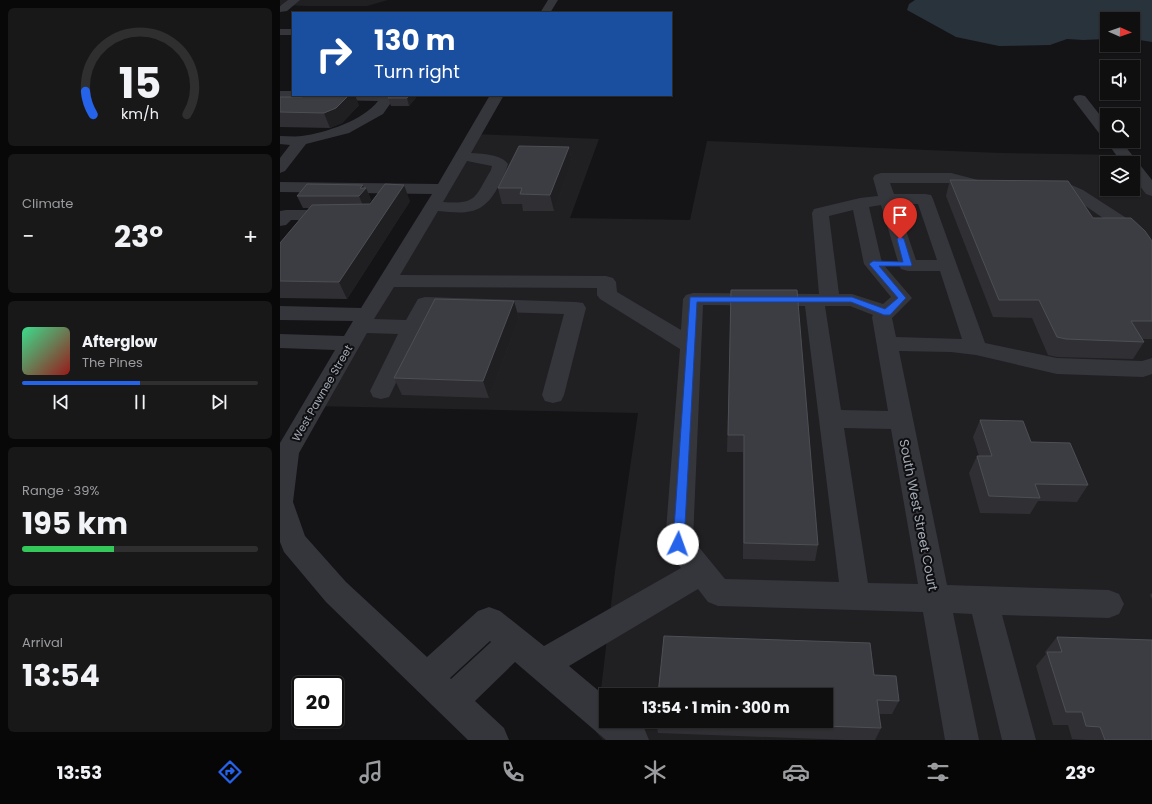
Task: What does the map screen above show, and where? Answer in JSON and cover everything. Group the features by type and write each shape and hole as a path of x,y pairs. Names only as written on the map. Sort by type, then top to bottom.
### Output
{"street":[{"path":"281,10 295,0"},
{"path":"546,12 553,0"},
{"path":"280,32 292,32"},
{"path":"280,42 292,42"},
{"path":"280,95 292,95"},
{"path":"280,140 301,141 344,130 378,111 388,97 334,96"},
{"name":"West Pawnee Street","path":"492,740 336,592 294,543 280,502 287,453 359,328 438,198 496,96"},
{"path":"1080,99 1100,125"},
{"path":"280,168 301,141"},
{"path":"1118,148 1125,156"},
{"path":"280,187 390,189 438,198 459,207 471,206 480,202 499,170 500,164 491,160 462,156"},
{"path":"1140,176 1152,191"},
{"path":"908,265 889,199 881,178 951,178 978,185 1000,186"},
{"path":"1030,187 1067,188 1077,193 1125,225 1144,244 1152,256"},
{"path":"379,203 390,189"},
{"path":"855,596 830,419 822,300 820,213 860,203 889,199 924,199 976,348"},
{"path":"283,218 299,200"},
{"path":"860,203 873,264 895,305"},
{"path":"283,218 347,215"},
{"path":"873,264 948,266"},
{"path":"387,281 606,282 607,294 690,346"},
{"path":"895,305 852,300 693,299 678,544 718,592 1109,604"},
{"path":"381,391 425,303 576,308 553,395"},
{"name":"South West Street Court","path":"895,305 882,317 962,740"},
{"path":"280,313 359,328"},
{"path":"280,341 359,328 412,327"},
{"path":"887,344 951,345 976,348 1057,366 1143,369 1152,366"},
{"path":"830,419 901,420"},
{"path":"542,664 700,572"},
{"path":"984,600 1019,740"},
{"path":"427,678 490,621 599,712"},
{"path":"452,701 514,641"},
{"path":"618,728 632,740"}],"shaded area":[{"path":"280,0 388,0 367,6 308,6 280,5"},
{"path":"915,0 1152,0 1152,42 1140,40 1140,12 1100,12 1100,39 1067,39 1050,45 999,46 956,37 907,10 909,4"},
{"path":"475,134 599,139 570,218 690,220 707,141 1001,153 1123,155 1124,156 1100,156 1100,196 1140,196 1140,176 1152,191 1152,740 603,740 596,732 599,707 599,728 833,728 833,688 601,688 615,571 638,413 314,406"}],"building":[{"path":"348,96 336,108 324,113 280,112 280,97"},
{"path":"390,96 408,96 407,98 388,98"},
{"path":"519,146 569,147 550,195 520,194 522,188 498,188"},
{"path":"950,180 1068,181 1093,218 1131,218 1145,231 1152,241 1152,321 1131,321 1144,342 1066,339 1057,337 1039,300 999,300"},
{"path":"307,184 363,185 360,188 366,188 359,196 297,196"},
{"path":"385,184 404,185 339,282 280,281 280,243 312,205 370,204"},
{"path":"731,290 797,290 818,545 744,543 744,435 728,435"},
{"path":"435,299 514,301 483,381 394,378"},
{"path":"980,420 1023,421 1031,442 1070,443 1088,485 1035,484 1040,498 989,496 977,456 992,456"},
{"path":"664,636 870,643 874,675 896,676 899,701 877,700 881,728 833,726 833,688 659,688"},
{"path":"1057,637 1152,640 1152,740 1105,740 1100,727 1086,726 1082,712 1066,712 1047,652 1062,652"}],"route":[{"path":"678,544 693,299 852,300 887,313 902,298 873,264 908,265 900,239"}]}
